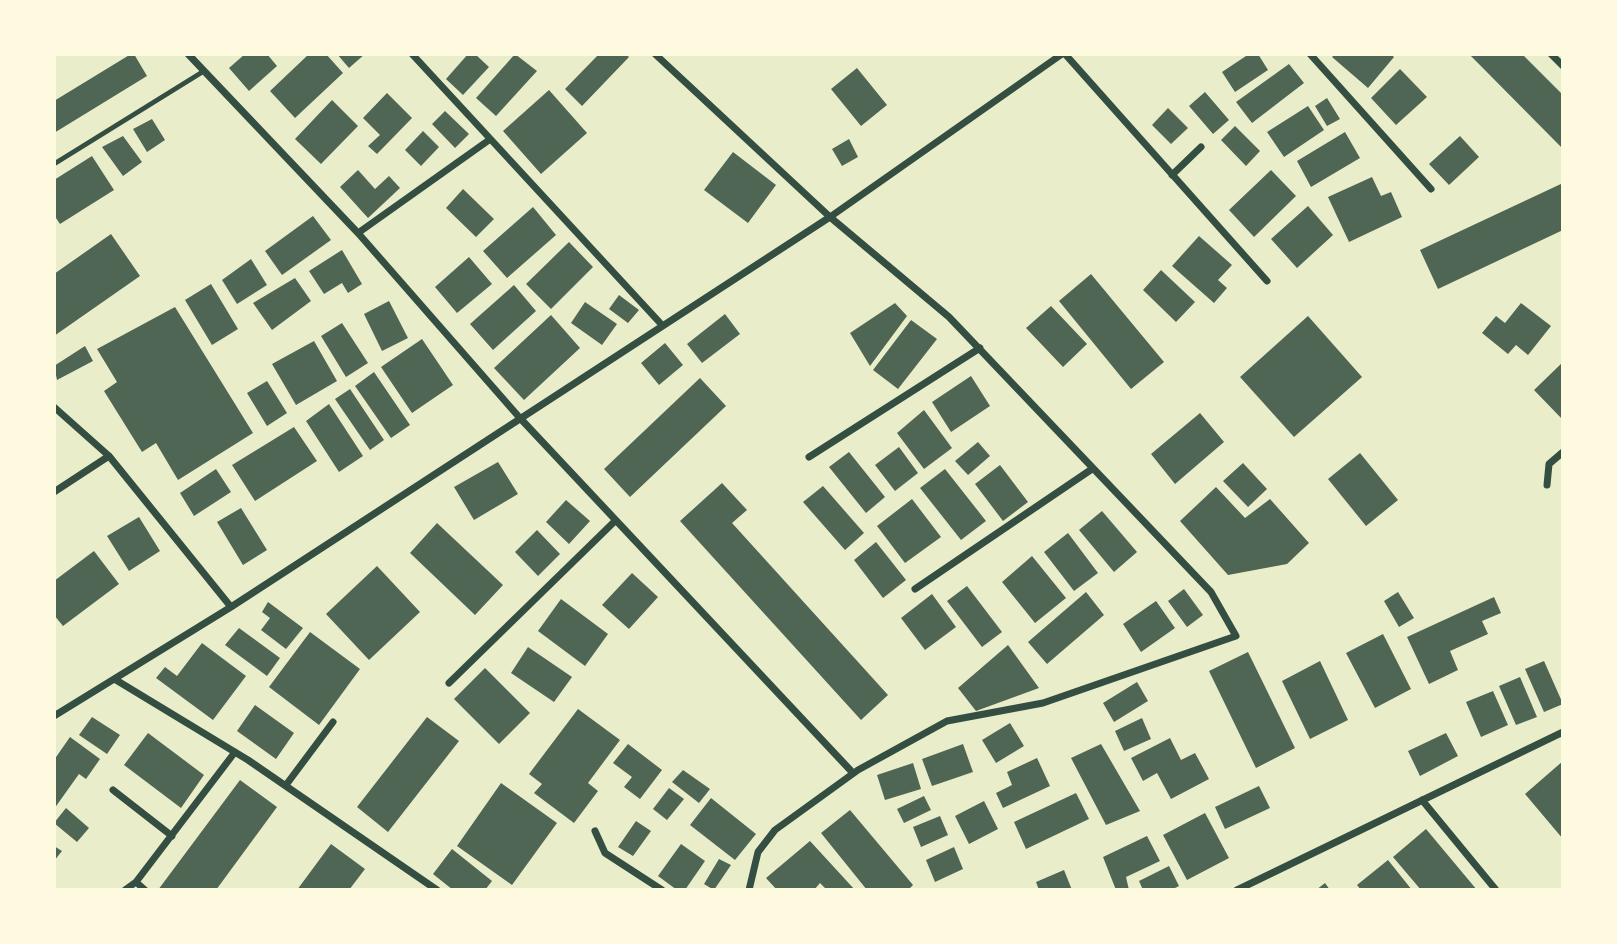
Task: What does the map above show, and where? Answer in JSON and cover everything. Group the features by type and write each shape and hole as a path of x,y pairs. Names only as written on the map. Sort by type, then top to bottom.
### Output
{"street":[{"path":"188,54 358,233 519,417 615,521 853,773"},
{"path":"411,54 662,325"},
{"path":"655,54 830,217 949,317 980,348 1210,592 1236,636 1043,703 947,721 853,773 775,830 758,852 749,890"},
{"path":"54,716 231,607 830,217 1063,54 1267,281"},
{"path":"1310,54 1431,189"},
{"path":"1552,54 1563,66"},
{"path":"358,233 489,140"},
{"path":"1172,174 1201,147"},
{"path":"809,457 980,348"},
{"path":"54,407 109,456 231,607"},
{"path":"1548,485 1549,464 1563,452"},
{"path":"54,492 109,456"},
{"path":"915,589 1092,469"},
{"path":"449,683 615,521"},
{"path":"116,680 286,785 437,890"},
{"path":"286,785 333,722"},
{"path":"1239,889 1563,732"},
{"path":"125,890 136,883 235,752"},
{"path":"113,790 172,836"},
{"path":"1422,800 1496,890"},
{"path":"595,831 605,853 662,890"},
{"path":"136,883 145,890"}],"lane":[{"path":"54,164 204,71"}],"building":[{"path":"134,54 147,76 54,133 54,101"},
{"path":"245,54 267,54 277,66 249,91 229,68"},
{"path":"309,54 326,54 343,73 295,118 270,91"},
{"path":"337,54 365,54 349,68"},
{"path":"468,54 475,54 489,67 463,95 446,79"},
{"path":"515,54 537,71 496,116 476,98"},
{"path":"599,54 626,54 629,57 582,106 565,89"},
{"path":"1249,54 1258,54 1268,70 1235,92 1222,72"},
{"path":"1335,54 1391,54 1394,57 1368,88 1332,57"},
{"path":"1469,54 1522,54 1563,95 1563,149"},
{"path":"1289,64 1304,83 1252,123 1236,102"},
{"path":"857,68 887,105 861,126 831,89"},
{"path":"1400,69 1427,97 1396,125 1371,98"},
{"path":"549,90 587,133 541,174 503,131"},
{"path":"1205,92 1229,120 1213,134 1189,106"},
{"path":"387,93 412,118 377,154 368,146 380,135 363,118"},
{"path":"1327,98 1340,119 1327,126 1315,106"},
{"path":"332,100 358,126 321,164 295,139"},
{"path":"1308,106 1324,130 1284,157 1267,132"},
{"path":"1168,108 1188,128 1171,144 1152,125"},
{"path":"445,111 469,134 455,148 432,124"},
{"path":"152,119 165,140 147,152 133,129"},
{"path":"1235,126 1260,151 1246,166 1221,140"},
{"path":"423,131 439,147 421,166 405,150"},
{"path":"1345,132 1360,158 1311,187 1297,161"},
{"path":"123,136 142,162 123,176 102,147"},
{"path":"1460,136 1479,157 1449,185 1429,164"},
{"path":"849,139 858,157 842,166 832,149"},
{"path":"733,152 776,185 748,223 704,190"},
{"path":"92,156 114,190 60,224 54,215 54,180"},
{"path":"358,170 375,189 389,176 400,188 368,218 340,187"},
{"path":"1271,170 1296,196 1254,237 1229,210"},
{"path":"1372,177 1381,196 1391,192 1402,217 1349,242 1328,197"},
{"path":"1563,183 1563,230 1438,289 1420,250"},
{"path":"463,189 494,219 476,237 446,208"},
{"path":"1308,206 1333,235 1297,268 1271,239"},
{"path":"533,207 556,235 507,278 483,251"},
{"path":"313,216 331,240 282,275 265,251"},
{"path":"111,234 140,276 54,336 54,274"},
{"path":"1199,236 1232,265 1218,280 1227,288 1214,303 1172,266"},
{"path":"569,242 593,267 551,309 526,284"},
{"path":"342,250 362,284 348,293 342,283 324,294 309,271"},
{"path":"469,257 492,284 457,313 435,287"},
{"path":"251,259 267,285 237,304 222,280"},
{"path":"1161,270 1195,302 1176,322 1143,290"},
{"path":"1091,274 1164,362 1131,389 1059,301"},
{"path":"295,278 311,301 272,330 253,303"},
{"path":"211,284 238,329 212,345 185,300"},
{"path":"514,285 536,311 493,350 470,324"},
{"path":"619,295 639,310 628,323 609,309"},
{"path":"389,301 408,338 382,351 364,314"},
{"path":"585,302 617,324 602,345 571,323"},
{"path":"895,303 907,316 870,366 850,333"},
{"path":"1521,303 1551,326 1528,355 1516,345 1508,354 1482,333 1496,316 1505,323"},
{"path":"1051,306 1087,344 1063,367 1026,328"},
{"path":"175,307 253,433 178,480 156,443 142,452 104,391 117,382 97,349"},
{"path":"725,314 740,334 702,363 687,344"},
{"path":"551,315 580,348 524,400 494,368"},
{"path":"1308,316 1362,377 1294,437 1240,377"},
{"path":"911,320 937,339 898,389 873,370"},
{"path":"342,323 368,363 346,377 321,336"},
{"path":"422,339 453,385 412,413 381,367"},
{"path":"314,341 337,381 296,405 272,364"},
{"path":"665,343 683,365 659,385 641,363"},
{"path":"85,346 93,361 57,380 54,366"},
{"path":"1563,362 1563,420 1534,390"},
{"path":"374,372 410,425 391,438 355,386"},
{"path":"971,376 990,406 951,432 932,402"},
{"path":"700,378 726,406 630,497 604,469"},
{"path":"267,381 287,413 267,426 247,393"},
{"path":"350,389 384,440 370,450 335,399"},
{"path":"329,404 363,456 339,472 306,421"},
{"path":"924,410 952,448 924,469 897,433"},
{"path":"1200,413 1224,442 1175,484 1151,454"},
{"path":"294,427 317,461 255,501 232,465"},
{"path":"978,442 990,456 968,475 955,461"},
{"path":"899,447 918,473 895,491 875,465"},
{"path":"849,452 885,497 866,513 829,467"},
{"path":"1360,453 1398,500 1366,526 1328,479"},
{"path":"498,462 518,494 474,520 454,487"},
{"path":"1243,463 1267,489 1248,507 1223,481"},
{"path":"1000,465 1028,502 1003,521 975,484"},
{"path":"216,469 231,492 194,516 180,493"},
{"path":"945,469 986,521 961,540 920,488"},
{"path":"722,483 747,510 732,523 888,695 861,720 680,521"},
{"path":"823,486 864,533 845,550 803,502"},
{"path":"1216,487 1245,518 1270,499 1309,543 1287,564 1228,575 1180,521"},
{"path":"912,499 941,537 905,563 877,526"},
{"path":"566,500 590,521 569,544 546,522"},
{"path":"241,508 267,550 243,565 217,522"},
{"path":"1102,511 1137,552 1114,572 1079,530"},
{"path":"139,517 160,551 129,571 107,536"},
{"path":"437,523 503,585 475,615 410,553"},
{"path":"537,530 560,554 538,576 515,552"},
{"path":"1068,533 1098,573 1074,591 1044,552"},
{"path":"876,542 906,580 883,598 854,560"},
{"path":"94,551 119,584 63,626 54,615 54,581"},
{"path":"1032,556 1066,598 1035,623 1002,582"},
{"path":"377,566 420,612 369,660 326,614"},
{"path":"632,573 658,597 629,629 602,605"},
{"path":"967,586 1002,632 982,647 947,601"},
{"path":"1184,589 1203,615 1187,627 1168,601"},
{"path":"1086,592 1104,615 1047,664 1028,642"},
{"path":"1398,592 1414,618 1399,627 1384,601"},
{"path":"932,594 956,627 925,650 901,618"},
{"path":"1494,597 1501,613 1482,621 1488,634 1450,651 1458,670 1429,684 1407,637"},
{"path":"561,599 608,634 585,666 538,631"},
{"path":"1156,601 1175,628 1141,652 1123,624"},
{"path":"268,602 303,628 286,649 261,630 270,618 262,612"},
{"path":"239,628 280,658 267,676 225,645"},
{"path":"310,632 360,669 319,725 269,687"},
{"path":"1383,634 1411,689 1375,708 1346,653"},
{"path":"202,643 246,676 213,720 156,678 165,667 177,676"},
{"path":"1008,645 1039,688 976,711 958,688"},
{"path":"528,647 572,677 554,702 511,673"},
{"path":"1248,652 1295,748 1256,768 1209,671"},
{"path":"1320,661 1348,720 1310,739 1282,681"},
{"path":"1544,661 1563,704 1544,712 1525,669"},
{"path":"485,668 530,713 499,744 454,699"},
{"path":"1520,677 1537,717 1516,725 1499,686"},
{"path":"1137,682 1148,701 1114,722 1103,703"},
{"path":"1493,691 1508,725 1481,737 1466,702"},
{"path":"255,705 294,733 276,759 237,731"},
{"path":"578,709 620,740 588,783 598,791 574,823 534,793 542,784 529,774"},
{"path":"92,717 120,735 107,754 79,735"},
{"path":"427,717 459,741 388,832 357,807"},
{"path":"1142,718 1151,739 1124,751 1115,731"},
{"path":"1010,723 1024,746 996,763 982,740"},
{"path":"148,733 204,775 181,808 124,765"},
{"path":"1446,733 1458,756 1420,776 1408,751"},
{"path":"70,737 100,759 86,779 79,774 54,809 54,760"},
{"path":"1170,738 1181,760 1195,753 1209,779 1171,799 1157,773 1143,781 1131,758"},
{"path":"628,744 662,770 640,799 624,787 632,777 613,763"},
{"path":"963,744 973,772 932,786 922,759"},
{"path":"1101,744 1140,811 1106,825 1071,758"},
{"path":"1037,758 1050,786 1003,808 996,793 1012,785 1007,772"},
{"path":"1563,761 1563,839 1525,794"},
{"path":"913,763 921,789 885,800 877,775"},
{"path":"683,770 710,789 699,803 672,782"},
{"path":"240,780 277,807 216,890 158,890"},
{"path":"501,783 557,823 512,885 457,846"},
{"path":"1259,786 1270,808 1225,829 1215,807"},
{"path":"669,788 684,799 667,820 653,809"},
{"path":"1076,793 1089,819 1026,849 1014,822"},
{"path":"924,796 931,810 904,823 897,809"},
{"path":"711,798 756,834 735,860 690,825"},
{"path":"984,801 998,829 969,844 955,816"},
{"path":"66,808 89,828 77,842 54,823"},
{"path":"850,810 913,885 908,890 867,890 821,833"},
{"path":"1205,813 1229,858 1187,880 1163,835"},
{"path":"940,816 948,835 921,847 913,827"},
{"path":"636,821 651,831 633,856 618,847"},
{"path":"1426,829 1477,890 1421,890 1393,857"},
{"path":"1147,836 1160,861 1126,877 1129,890 1116,890 1103,857"},
{"path":"810,841 855,890 827,890 820,883 814,890 777,890 766,878"},
{"path":"331,844 365,869 349,890 297,890"},
{"path":"681,844 705,861 685,890 677,890 658,876"},
{"path":"54,846 62,851 54,861"},
{"path":"954,847 963,869 935,882 926,860"},
{"path":"452,849 492,881 485,890 453,890 433,874"},
{"path":"719,859 731,865 714,890 704,884"},
{"path":"1388,860 1412,890 1361,890 1357,885"},
{"path":"1169,866 1179,886 1171,890 1143,890 1139,881"},
{"path":"1064,870 1072,890 1039,890 1036,882"},
{"path":"1325,883 1330,890 1316,890"}]}
